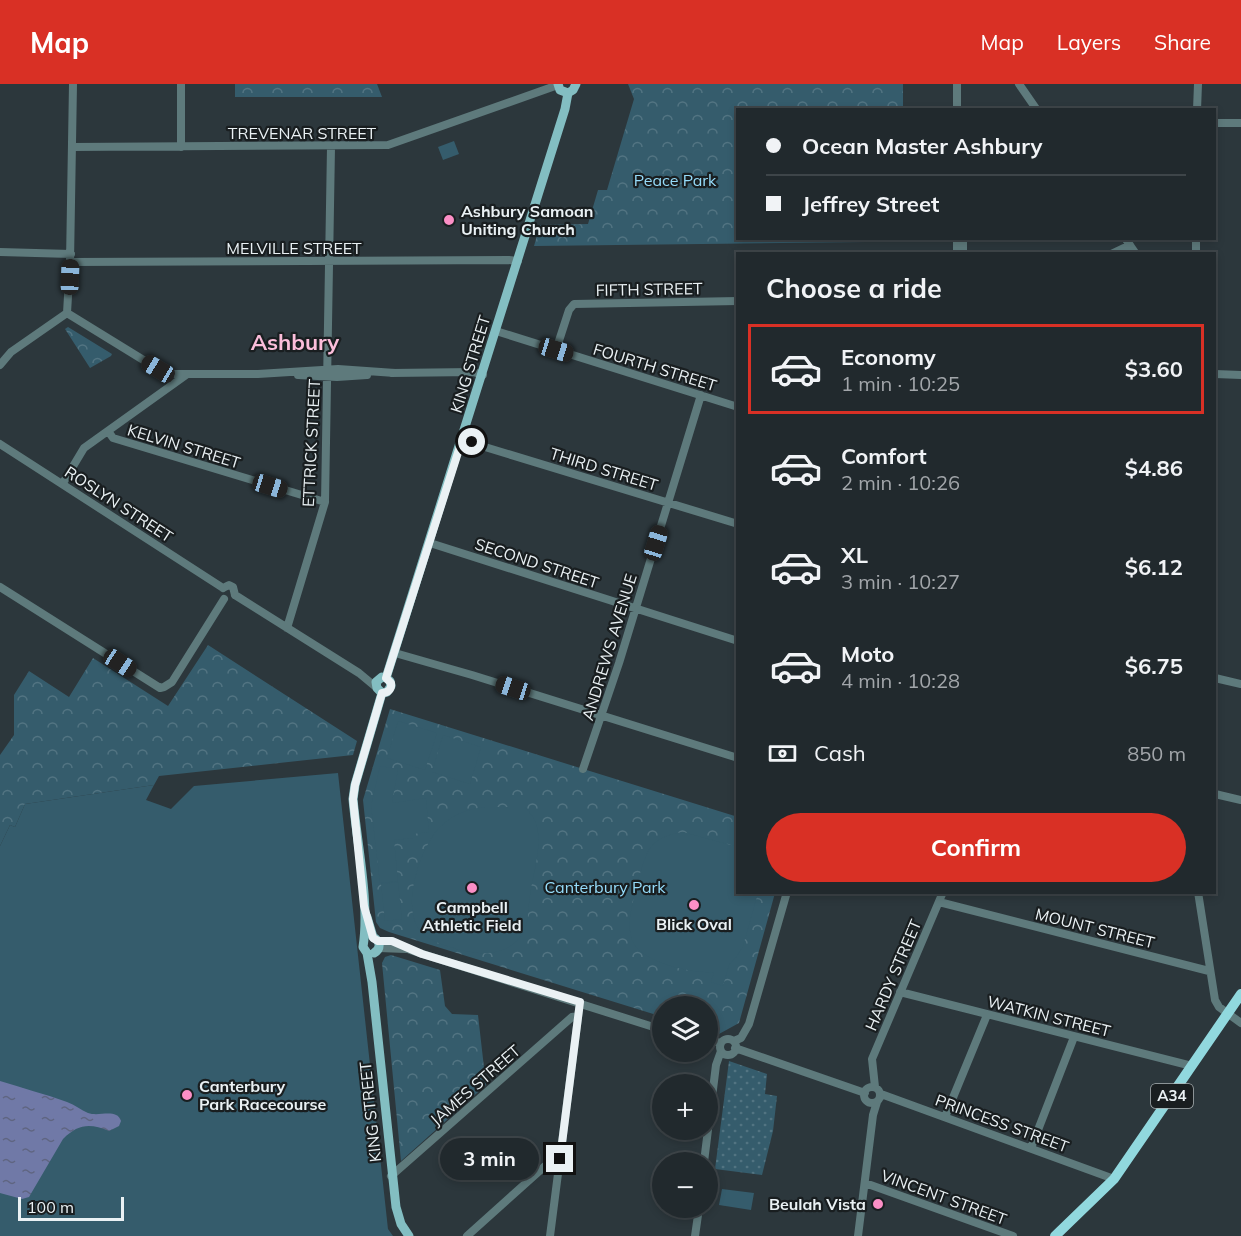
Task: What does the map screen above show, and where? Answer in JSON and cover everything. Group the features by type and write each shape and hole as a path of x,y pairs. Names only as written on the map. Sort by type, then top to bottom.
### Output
{"highway":[{"name":"A34","path":"1055,1236 1114,1179 1241,994"}],"main road":[{"path":"558,85 562,92 568,93 576,84"},
{"name":"KING STREET","path":"410,1236 398,1216 391,1176 372,982 373,945 364,906 354,791 381,685 394,653 430,543 565,109 568,93"}],"street":[{"path":"67,313 71,258 73,84"},
{"path":"180,147 181,84"},
{"path":"957,84 957,108"},
{"path":"961,84 962,108"},
{"path":"1019,84 1036,108"},
{"path":"1197,108 1198,84"},
{"name":"TREVENAR STREET","path":"72,147 331,147 396,144 558,85"},
{"path":"1216,123 1241,123"},
{"name":"ETTRICK STREET","path":"286,628 325,502 331,147"},
{"path":"1114,252 1127,242"},
{"name":"MELVILLE STREET","path":"0,252 71,258 329,262 518,261"},
{"name":"FIFTH STREET","path":"556,350 568,310 574,304 736,301"},
{"path":"0,365 10,352 67,313"},
{"path":"67,313 158,369 170,374 473,372 483,375"},
{"name":"FOURTH STREET","path":"496,331 736,406"},
{"path":"1216,374 1241,375"},
{"path":"63,483 84,447 187,375"},
{"name":"ANDREWS AVENUE","path":"583,769 602,716 701,395"},
{"name":"KELVIN STREET","path":"108,431 113,438 325,502"},
{"name":"THIRD STREET","path":"462,440 736,523"},
{"name":"ROSLYN STREET","path":"0,444 223,588"},
{"name":"SECOND STREET","path":"430,543 736,640"},
{"path":"235,595 231,600 221,595 223,588 227,585 233,587 235,595 359,674 381,685"},
{"path":"0,587 160,688 172,682 225,599"},
{"path":"394,653 736,757"},
{"path":"1216,678 1241,684"},
{"path":"1216,794 1241,800"},
{"path":"718,1046 728,1055 734,1052 735,1045 749,1024 786,894"},
{"name":"HARDY STREET","path":"869,1089 872,1059 942,894"},
{"path":"1198,894 1216,1003 1241,1023"},
{"name":"MOUNT STREET","path":"939,902 1209,971"},
{"path":"373,945 410,950 652,1026"},
{"name":"WATKIN STREET","path":"900,992 1192,1066"},
{"path":"550,1236 580,1002"},
{"path":"945,1117 987,1015"},
{"name":"JAMES STREET","path":"391,1176 572,1017 578,1016"},
{"path":"1031,1148 1074,1037"},
{"path":"705,1152 716,1065 721,1047 727,1039 735,1045 869,1089 876,1100 858,1236"},
{"path":"869,1089 866,1100 876,1100"},
{"name":"PRINCESS STREET","path":"876,1100 945,1117 1114,1179"},
{"path":"467,1236 545,1166 560,1159"},
{"name":"VINCENT STREET","path":"865,1183 1013,1236"},
{"path":"695,1236 698,1218"}],"green space":[{"path":"235,84 377,84 382,97 235,97"},
{"name":"Peace Park","path":"628,84 903,84 903,108 736,108 736,240 865,240 865,242 534,246 540,225 588,224 598,190 607,190 634,99"},
{"path":"454,141 459,154 443,160 438,147"},
{"path":"68,327 112,354 111,356 90,368 65,329"},
{"path":"208,645 357,741 353,755 159,776 154,785 25,804 15,827 10,825 0,846 0,755 14,735 14,695 29,671 69,697 93,658 168,706"},
{"name":"Canterbury Park","path":"390,709 736,816 736,894 775,894 739,1023 719,1034 718,996 652,996 652,1014 389,932 380,928 376,922 363,800"},
{"path":"398,721 437,733 425,770 387,758"},
{"path":"443,735 481,747 470,784 432,772"},
{"path":"380,766 398,769 392,803 426,798 429,832 413,834 413,838 394,840 398,881 380,883 371,806"},
{"name":"Canterbury Park Racecourse","path":"338,773 388,1229 393,1236 0,1236 0,846 10,825 15,827 25,804 154,785 146,800 171,809 194,786"},
{"name":"Campbell Athletic Field","path":"485,807 525,807 535,821 538,840 528,919 524,931 509,947 500,951 480,953 450,947 429,938 419,929 414,919 412,906 420,861 433,836 445,822 455,815"},
{"name":"Blick Oval","path":"683,832 736,846 736,894 758,894 743,946 729,965 723,986 711,982 714,972 683,969 659,962 648,957 634,944 630,924 638,880 651,847 670,835"},
{"path":"398,882 402,919 385,921 381,884"},
{"path":"391,955 440,970 445,1006 452,1014 478,1015 486,1085 401,1161 382,963 385,957"},
{"path":"729,1061 767,1074 765,1094 777,1096 773,1131 762,1175 718,1169 717,1152"},
{"path":"722,1189 754,1193 751,1210 719,1205"}],"water":[{"path":"0,1081 67,1102 88,1113 116,1115 121,1121 119,1126 109,1131 84,1126 69,1134 63,1139 29,1197 22,1199 0,1193"}],"place":[{"name":"Ashbury Samoan Uniting Church","path":"449,220"},
{"name":"Campbell Athletic Field","path":"472,888"},
{"name":"Blick Oval","path":"694,905"},
{"name":"Canterbury Park Racecourse","path":"187,1095"},
{"name":"Beulah Vista","path":"878,1204"}],"district":[{"name":"Ashbury","path":"295,342"}],"route":[{"path":"472,442 462,440 386,678 390,681 391,688 382,693 355,785 353,799 364,906 373,938 378,941 392,941 422,954 580,1002 560,1159"}]}
